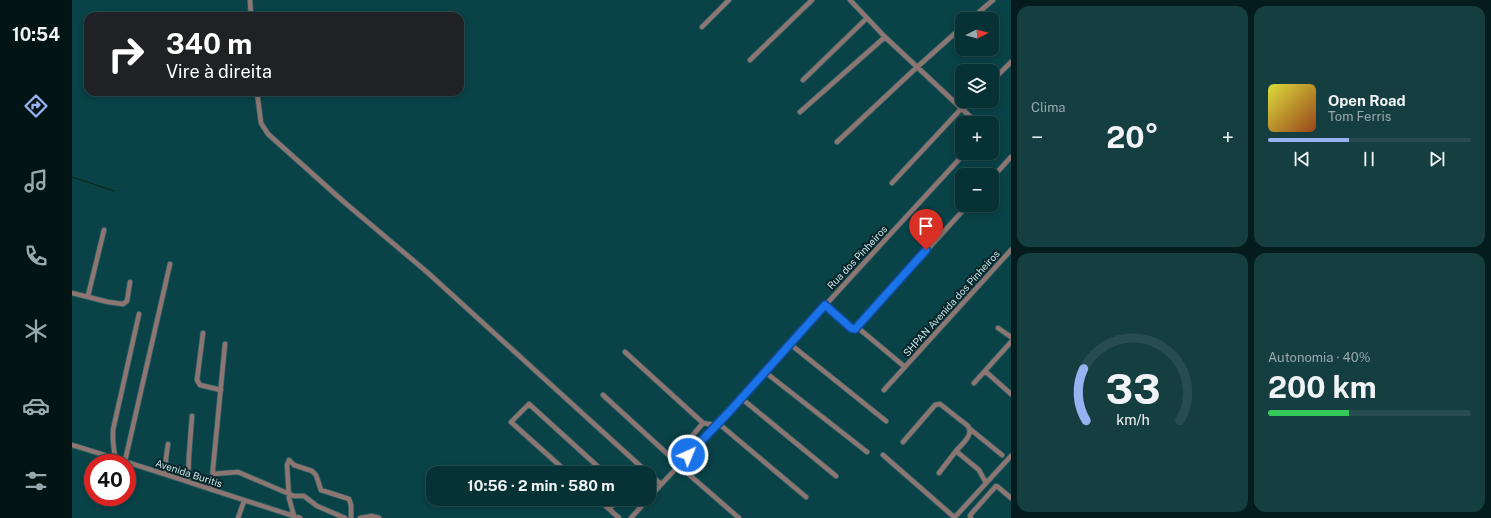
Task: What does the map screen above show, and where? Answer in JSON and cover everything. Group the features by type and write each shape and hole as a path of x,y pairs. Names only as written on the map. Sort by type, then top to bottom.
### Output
{"street":[{"path":"250,0 251,12"},
{"path":"702,27 729,0"},
{"path":"750,60 812,0"},
{"path":"850,0 885,37 918,66 969,116"},
{"path":"979,12 993,0"},
{"path":"803,80 867,18"},
{"path":"837,142 955,33"},
{"path":"800,112 885,37"},
{"path":"999,74 1011,62"},
{"path":"258,96 261,122 268,134 344,202 427,272 641,466"},
{"path":"892,184 962,110"},
{"path":"999,170 1011,157"},
{"name":"Rua dos Pinheiros","path":"656,489 959,160"},
{"path":"858,327 962,212"},
{"path":"88,296 104,230"},
{"name":"SHPAN Avenida dos Pinheiros","path":"884,390 1011,250"},
{"path":"127,454 170,264"},
{"path":"72,292 108,302 125,304 130,282"},
{"name":"SHPAN Avenida dos Pinheiros","path":"825,305 851,328 855,329 858,327 905,367"},
{"path":"115,454 113,430 139,314"},
{"path":"998,328 1011,337"},
{"path":"203,333 197,380 200,385 220,390"},
{"path":"974,383 1011,342"},
{"path":"211,489 220,390 226,344"},
{"path":"790,344 886,421"},
{"path":"625,352 703,423 717,424 806,497"},
{"path":"985,371 1011,394"},
{"path":"765,372 867,452"},
{"path":"603,395 673,459 703,423"},
{"path":"741,398 836,476"},
{"path":"560,466 511,422 529,404 597,466"},
{"path":"903,442 935,405 940,404 1002,455"},
{"path":"188,482 192,416"},
{"path":"939,473 970,434 970,429"},
{"path":"165,474 168,444"},
{"name":"Avenida Buritis","path":"72,445 102,454"},
{"path":"956,451 979,470 986,483"},
{"path":"883,455 954,518 1011,456"},
{"path":"294,516 289,498 287,465 289,460 294,465 312,471 316,475 321,490 349,499 351,505 351,518"},
{"name":"Avenida Buritis","path":"136,465 300,518"},
{"path":"678,465 739,518"},
{"path":"213,474 238,472 294,496 304,496 317,506 345,518"},
{"path":"656,479 661,484"},
{"path":"971,518 970,516 972,513 996,486 1011,498"},
{"path":"977,493 984,500"},
{"path":"238,518 244,501"},
{"path":"605,506 619,518"},
{"path":"609,510 613,506"},
{"name":"Rua dos Pinheiros","path":"631,518 641,506"},
{"path":"360,518 372,516 379,518"}],"waterway":[{"path":"72,177 114,191"}],"route":[{"path":"688,455 729,412 825,305 851,328 855,329 926,250"}]}
